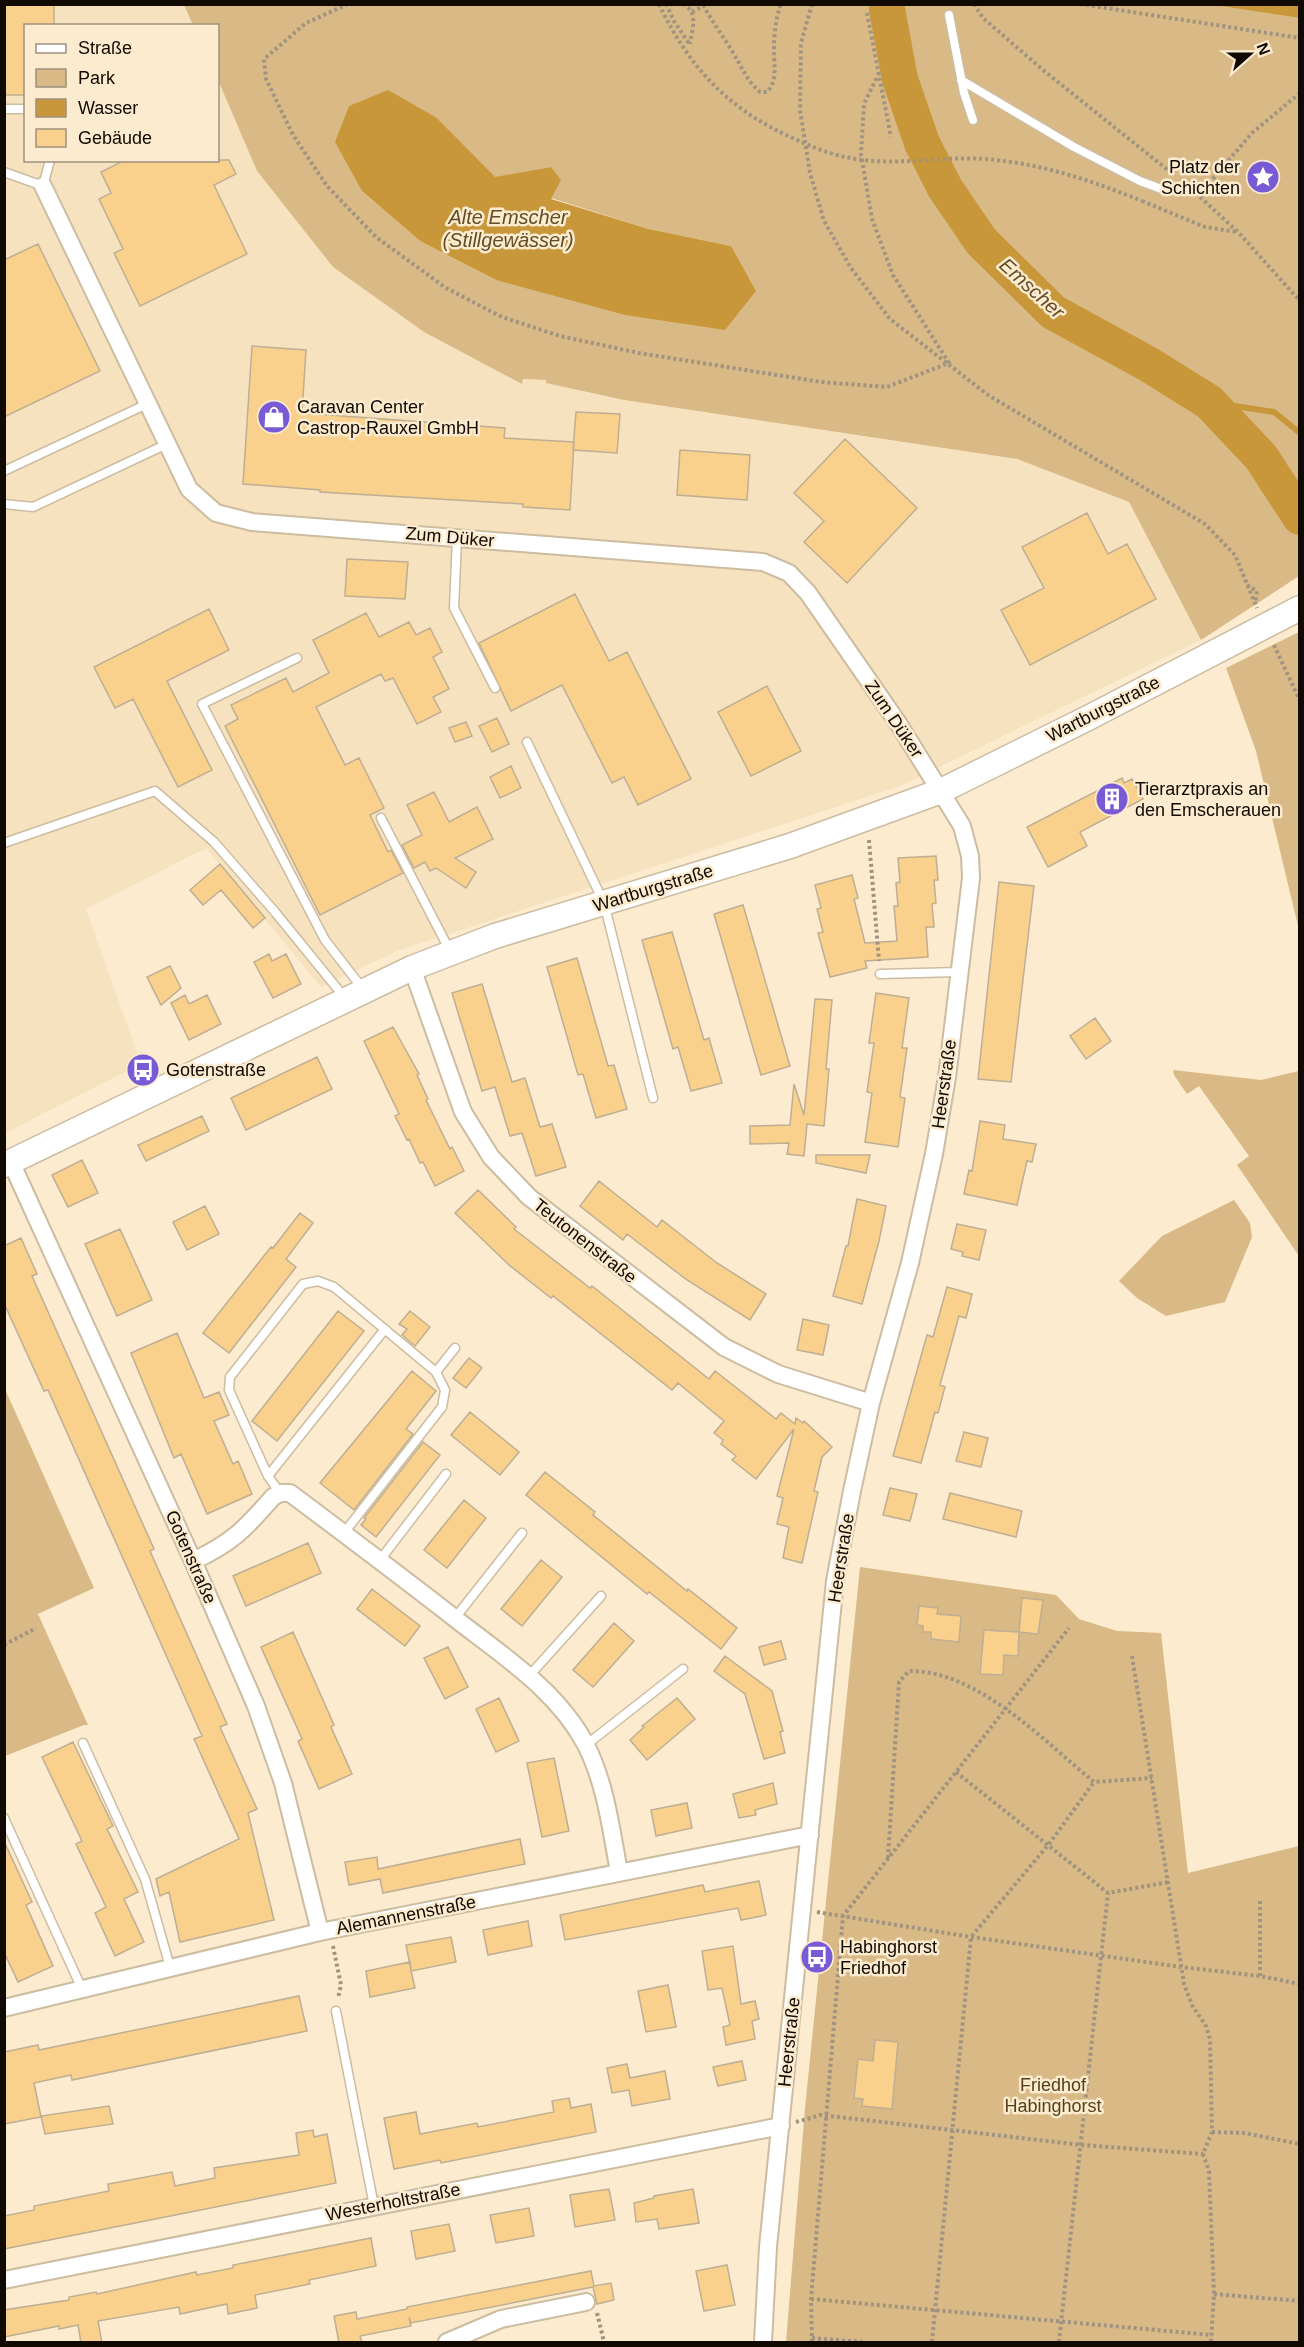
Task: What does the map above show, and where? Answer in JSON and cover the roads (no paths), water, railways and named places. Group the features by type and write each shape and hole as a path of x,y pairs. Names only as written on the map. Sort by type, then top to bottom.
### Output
{"main road":[{"name":"Wartburgstraße","path":"8,1164 354,994 412,968 495,936 790,846 940,791 1088,718 1260,615 1299,608"}],"street":[{"name":"Zum Düker","path":"43,186 189,489 216,513 252,522 763,562 789,573 808,593 898,723 940,791"},
{"name":"Heerstraße","path":"763,2343 768,2247 835,1581 871,1402 910,1263 934,1154 947,1077 971,878 970,856 962,826 940,791"},
{"name":"Teutonenstraße","path":"412,968 463,1112 491,1156 529,1197 724,1347 778,1374 871,1402"},
{"name":"Gotenstraße","path":"8,1164 193,1561 256,1706 283,1783 325,1931"},
{"path":"193,1561 219,1549 240,1533 273,1497 280,1493 290,1493 529,1676 561,1708 586,1745 606,1797 619,1872"},
{"name":"Alemannenstraße","path":"4,2008 325,1931 810,1835"},
{"name":"Westerholtstraße","path":"4,2280 781,2126"},
{"path":"447,2343 501,2319 586,2302"}],"lane":[{"path":"950,15 961,80 973,120"},
{"path":"961,80 1074,147 1140,180 1164,190 1191,188"},
{"path":"4,109 24,110"},
{"path":"4,172 43,186 49,162"},
{"path":"4,471 147,404"},
{"path":"4,504 33,507 167,444"},
{"path":"458,538 454,608 495,688"},
{"path":"297,658 202,704 354,994"},
{"path":"527,742 604,903 653,1098"},
{"path":"4,843 155,791 214,842 275,912 354,994"},
{"path":"381,818 451,953"},
{"path":"880,974 959,972"},
{"path":"280,1493 268,1476 229,1390 230,1377 303,1284 318,1281 334,1287 436,1372 445,1390 442,1407 344,1533"},
{"path":"268,1476 385,1329"},
{"path":"436,1372 454,1348"},
{"path":"380,1560 446,1474"},
{"path":"455,1618 522,1533"},
{"path":"529,1676 601,1596"},
{"path":"586,1745 683,1669"},
{"path":"83,1743 146,1880 170,1967"},
{"path":"4,1818 82,1989"},
{"path":"336,2011 374,2206"}],"water":[{"path":"1215,5 1299,5 1299,18"},
{"name":"Alte Emscher (Stillgewässer)","path":"388,90 437,118 495,177 551,167 561,180 551,199 649,229 731,246 756,291 725,330 625,315 496,280 420,241 362,191 335,142 349,106"}],"waterway":[{"name":"Emscher","path":"887,9 900,79 922,143 945,188 981,241 1053,312 1148,364 1209,402 1261,457 1300,517"},
{"path":"1209,402 1274,412 1300,433"}],"place":[{"name":"Platz der Schichten","path":"1263,177"},
{"name":"Caravan Center Castrop-Rauxel GmbH","path":"274,417"},
{"name":"Tierarztpraxis an den Emscherauen","path":"1112,799"},
{"name":"Gotenstraße","path":"143,1070"},
{"name":"Habinghorst Friedhof","path":"817,1957"}],"park label":[{"name":"Friedhof Habinghorst","path":"1053,2095"}]}
